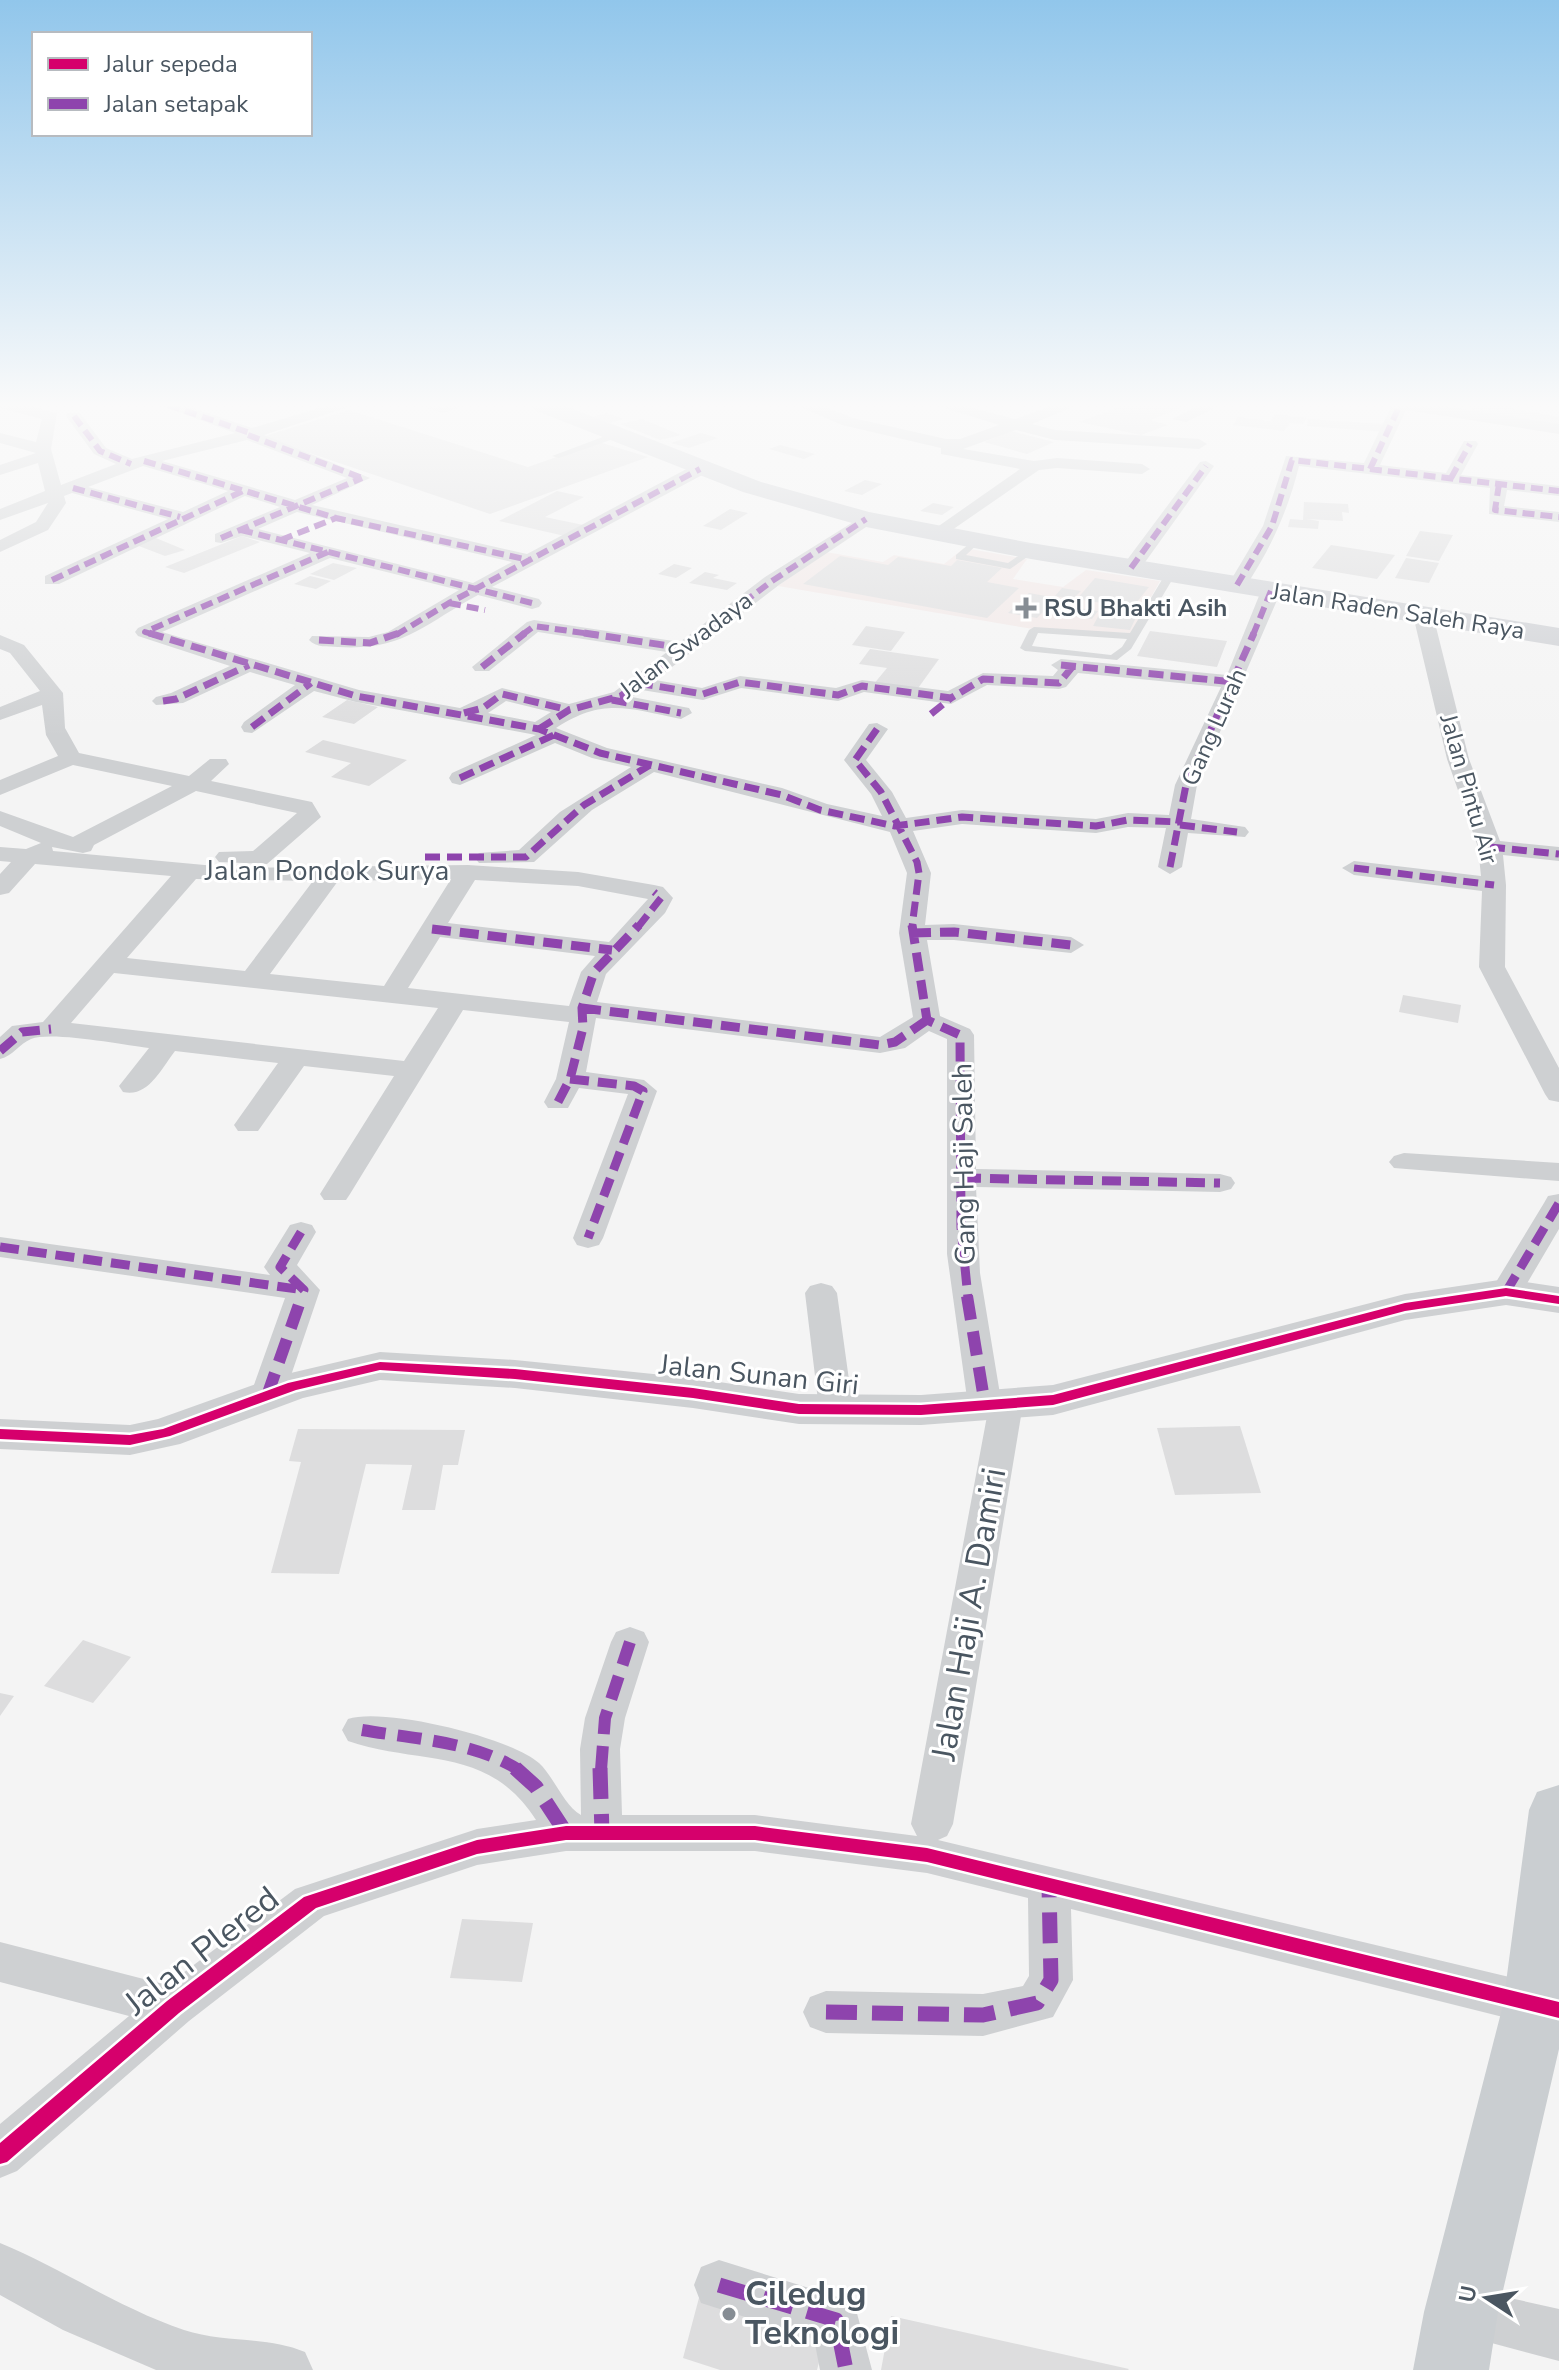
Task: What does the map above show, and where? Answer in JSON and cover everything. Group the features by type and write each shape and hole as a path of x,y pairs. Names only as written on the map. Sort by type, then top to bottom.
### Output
{"main road":[{"name":"Jalan Raden Saleh Raya","path":"854,516 1170,575 1559,637"},
{"path":"1456,2341 1547,2008 1558,1835"}],"street":[{"path":"0,547 42,526 49,516"},
{"path":"175,516 180,517"},
{"path":"52,580 183,516"},
{"path":"221,538 275,516"},
{"path":"327,516 529,560"},
{"path":"319,640 356,644 384,640 612,516"},
{"path":"939,534 965,516"},
{"path":"1131,568 1170,516"},
{"path":"1237,585 1265,546 1277,516"},
{"path":"281,540 336,518"},
{"name":"Jalan Swadaya","path":"460,778 548,732 569,710 612,700 772,581 866,519"},
{"path":"241,530 532,603"},
{"path":"328,552 145,632 356,696 548,732 600,753 782,795 820,810 895,826 962,817 1096,826 1128,820 1237,832"},
{"name":"Gang Lurah","path":"1170,867 1186,785 1234,682 1271,591"},
{"path":"449,603 485,610"},
{"name":"Jalan Pintu Air","path":"1423,615 1458,759 1490,847 1494,885 1492,967 1559,1094"},
{"path":"482,667 534,626 683,648"},
{"path":"0,642 17,649 53,693 52,726 56,741 71,758"},
{"path":"163,701 176,699 249,665"},
{"path":"931,714 983,679 1059,683 1067,666 1234,682"},
{"path":"638,683 703,694 740,682 838,695 862,686 951,698"},
{"path":"252,727 311,683"},
{"path":"0,714 53,693"},
{"path":"460,715 483,708 502,694 569,710"},
{"path":"612,700 681,713"},
{"path":"107,964 455,1002 582,1011 880,1045 895,1042 927,1020 912,933 919,873 917,862 895,826 881,792 855,760 877,729"},
{"path":"0,788 71,758 304,807 309,817 259,859"},
{"path":"0,888 29,857 67,844 193,784 218,764"},
{"path":"0,818 67,844 259,859 526,857 568,817 605,789 650,765"},
{"path":"1490,847 1559,854"},
{"name":"Jalan Pondok Surya","path":"0,854 237,875 468,872 578,879 654,892 661,898 656,908 612,950"},
{"path":"1354,868 1494,885"},
{"path":"51,1029 190,870"},
{"path":"391,995 468,872"},
{"path":"252,980 332,873"},
{"path":"432,929 612,950"},
{"path":"912,933 954,932 1071,945"},
{"path":"588,1238 643,1091 634,1086 564,1090 583,1028 582,1011 594,972 612,950"},
{"path":"335,1194 455,1002"},
{"name":"Gang Haji Saleh","path":"927,1020 960,1035 965,1077 963,1255 996,1404"},
{"path":"0,1051 22,1032 51,1029 411,1070"},
{"path":"133,1086 168,1042"},
{"path":"248,1125 296,1057"},
{"path":"1404,1162 1559,1172"},
{"path":"962,1178 1220,1183"},
{"path":"1506,1292 1559,1203"},
{"path":"301,1232 280,1267 304,1290"},
{"path":"0,1247 304,1290"},
{"path":"267,1396 304,1290"},
{"name":"Jalan Sunan Giri","path":"0,1434 130,1440 165,1433 293,1386 380,1366 428,1366 693,1393 799,1409 921,1410 1053,1400 1405,1307 1506,1292 1559,1300"},
{"path":"821,1293 836,1409"},
{"name":"Jalan Haji A. Damiri","path":"932,1824 996,1404"},
{"path":"362,1730 469,1751 514,1766 544,1799 584,1833 601,1741 630,1642"},
{"name":"Jalan Plered","path":"0,2155 173,2007 310,1902 477,1847 584,1833 755,1833 927,1855 1547,2008"},
{"path":"826,2012 983,2015 1037,2003 1051,1980 1049,1885"},
{"path":"0,1962 173,2007"},
{"path":"0,2268 81,2312 186,2357 287,2370"},
{"path":"719,2285 836,2320 846,2370"},
{"path":"1456,2341 1559,2335"}],"lane":[{"path":"1133,636 1034,630 1025,648 1113,658 1126,649 1170,575"}],"shaded area":[{"name":"RSU Bhakti Asih","path":"964,548 1027,559 1013,579 1063,587 1086,570 1160,581 1131,633 1033,629 778,586 826,552 883,562 894,555 944,564"}],"building":[{"path":"509,516 548,516 545,517 588,526 569,537 499,521"},
{"path":"720,516 744,516 721,530 703,526"},
{"path":"1303,516 1342,516 1343,521 1307,519 1319,521 1318,529 1288,527 1290,519 1303,520"},
{"path":"1420,531 1453,535 1439,561 1406,556"},
{"path":"151,536 185,550 165,556 131,543"},
{"path":"242,536 260,542 184,573 165,567"},
{"path":"1331,545 1395,555 1377,579 1312,568"},
{"path":"840,556 888,565 898,557 951,566 957,560 1002,568 987,582 1019,588 987,618 803,584"},
{"path":"1406,558 1439,563 1429,583 1395,578"},
{"path":"333,563 357,568 334,580 310,574"},
{"path":"674,564 692,568 676,578 658,574"},
{"path":"705,572 719,575 713,578 737,583 727,590 689,583"},
{"path":"310,576 331,581 316,589 294,584"},
{"path":"1095,578 1149,587 1132,608 1077,599"},
{"path":"1062,588 1081,591 1073,599 1055,596"},
{"path":"1029,593 1057,598 1037,618 1008,613"},
{"path":"1059,605 1098,611 1092,619 1053,613"},
{"path":"1103,607 1139,611 1130,630 1093,626"},
{"path":"866,626 905,632 891,651 852,645"},
{"path":"1150,631 1227,641 1217,667 1137,656"},
{"path":"870,649 939,659 916,691 873,685 887,668 859,664"},
{"path":"347,700 378,707 354,724 322,717"},
{"path":"323,740 407,760 369,786 331,777 351,763 305,752"},
{"path":"1403,995 1461,1005 1458,1023 1399,1012"},
{"path":"1240,1426 1261,1493 1175,1495 1157,1428"},
{"path":"298,1429 465,1430 458,1465 443,1465 435,1510 402,1510 412,1465 366,1464 339,1574 271,1573 301,1462 289,1461"},
{"path":"83,1640 131,1657 93,1703 44,1686"},
{"path":"0,1693 14,1696 0,1716"},
{"path":"462,1919 533,1923 522,1982 450,1978"},
{"name":"Ciledug Teknologi","path":"700,2294 826,2335 817,2370 720,2370 683,2358"},
{"path":"891,2316 1129,2369 881,2370"}],"marked path":[{"path":"175,516 180,517"},
{"path":"52,580 190,516"},
{"path":"221,538 274,516"},
{"path":"328,516 529,560"},
{"path":"319,640 370,643 395,636 449,603 613,516"},
{"path":"1131,568 1170,516"},
{"path":"1237,585 1276,516"},
{"path":"1546,516 1559,517"},
{"path":"281,540 336,518"},
{"path":"539,729 569,710 621,696 772,581 866,519"},
{"path":"241,530 532,603"},
{"path":"328,552 145,632 195,650 356,696 539,729 600,753 782,795 820,810 895,826 962,817 1096,826 1128,820 1180,822"},
{"path":"1170,867 1186,785 1234,682 1271,591"},
{"path":"449,603 485,610"},
{"path":"482,667 534,626 683,648"},
{"path":"163,701 176,699 249,665"},
{"path":"1061,665 1234,682"},
{"path":"638,683 703,694 740,682 838,695 862,686 951,698 983,679 1059,683 1073,666"},
{"path":"252,727 311,683"},
{"path":"464,713 483,708 502,694 569,710"},
{"path":"931,714 951,698"},
{"path":"612,700 681,713"},
{"path":"877,729 855,760 881,792 917,862 919,873 912,928 927,1020 960,1035 963,1254 985,1405"},
{"path":"460,778 556,734"},
{"path":"425,857 526,857 584,805 650,765"},
{"path":"1180,825 1237,832"},
{"path":"1490,847 1559,854"},
{"path":"1354,868 1494,885"},
{"path":"558,1102 570,1079 583,1028 582,1008 594,972 656,908 661,898 654,892"},
{"path":"432,929 612,950"},
{"path":"912,933 954,932 1071,945"},
{"path":"582,1008 880,1045 895,1042 927,1020"},
{"path":"0,1051 22,1032 51,1029"},
{"path":"570,1079 634,1086 643,1091 588,1238"},
{"path":"962,1178 1220,1183"},
{"path":"1506,1292 1559,1203"},
{"path":"267,1396 304,1290 280,1267 301,1232"},
{"path":"0,1247 304,1290"},
{"path":"602,1833 600,1749 605,1718 630,1642"},
{"path":"362,1730 459,1746 512,1766 536,1787 566,1833 571,1833"},
{"path":"826,2012 983,2015 1037,2003 1051,1980 1049,1885"},
{"path":"719,2285 836,2320 846,2370"}],"cycle path":[{"path":"0,1434 130,1440 165,1433 293,1386 380,1366 515,1374 693,1393 799,1409 921,1410 1053,1400 1405,1307 1506,1292 1559,1300"},
{"path":"0,2155 173,2007 310,1902 477,1847 566,1833 755,1833 927,1855 1559,2010"}],"place":[{"name":"RSU Bhakti Asih","path":"1026,608"},
{"name":"Ciledug Teknologi","path":"729,2314"}]}
